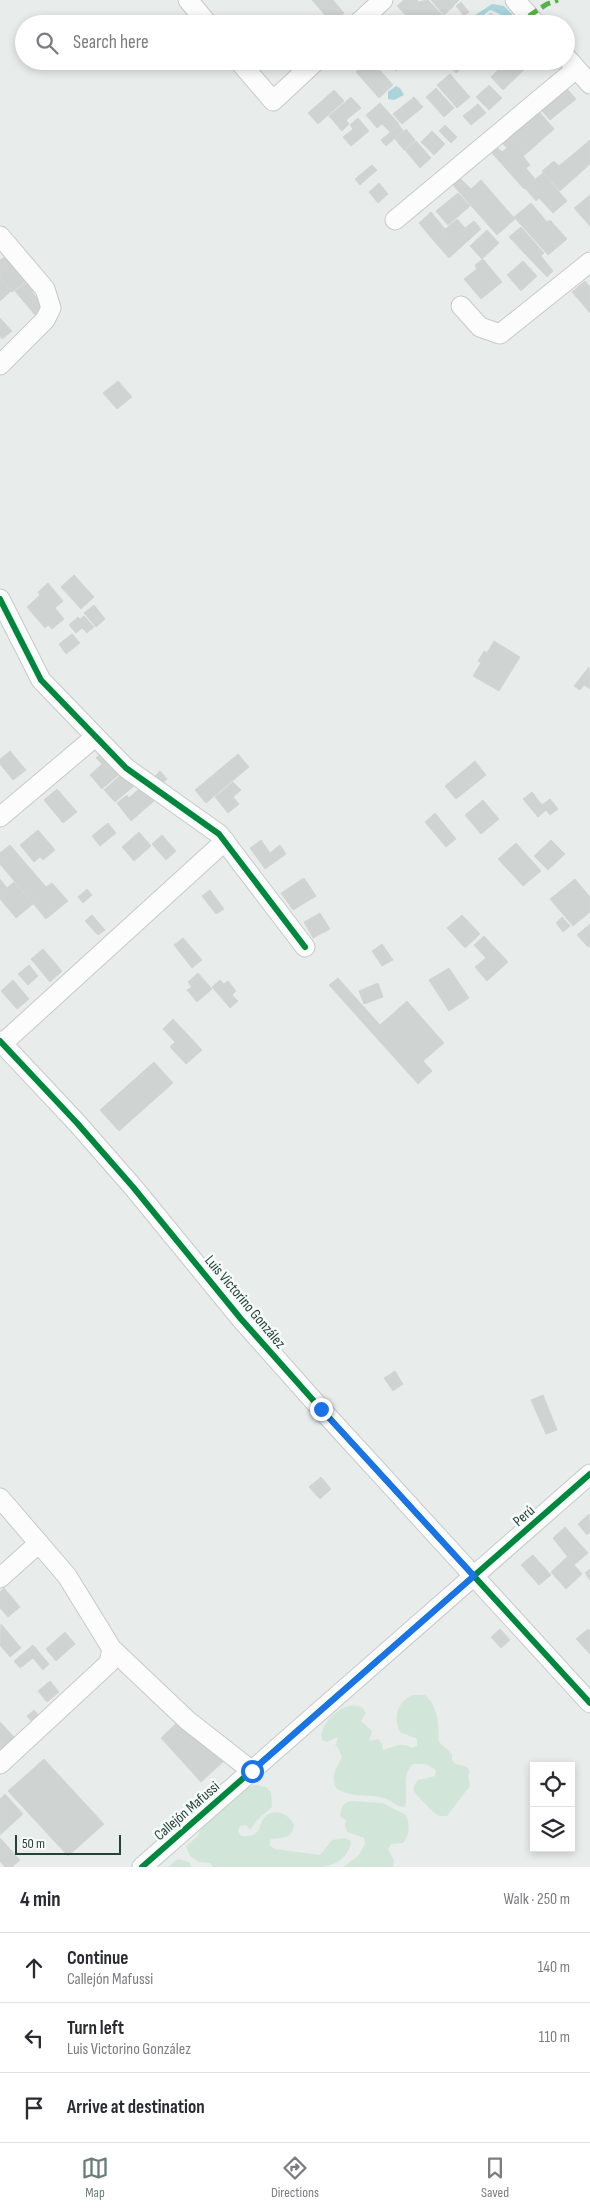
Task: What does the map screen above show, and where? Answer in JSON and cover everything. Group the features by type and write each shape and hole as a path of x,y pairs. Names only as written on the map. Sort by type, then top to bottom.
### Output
{"street":[{"path":"188,0 200,15"},
{"path":"367,15 383,0"},
{"path":"515,0 528,15"},
{"path":"575,67 590,84"},
{"path":"246,70 272,101 306,70"},
{"path":"395,220 563,70"},
{"path":"0,236 45,289 51,308 45,320 0,365"},
{"path":"461,306 480,327 500,334 590,262"},
{"path":"0,599 42,680 126,768 219,834 305,947"},
{"path":"0,817 96,736"},
{"path":"1,1042 225,841"},
{"name":"Luis Victorino González","path":"1,1042 133,1187 241,1319 321,1409 590,1703"},
{"name":"Perú","path":"474,1576 589,1478"},
{"path":"0,1498 67,1576 112,1649 187,1720 252,1771"},
{"path":"0,1578 39,1543"},
{"name":"Callejón Mafussi","path":"142,1867 474,1576"},
{"path":"0,1764 109,1663 112,1649"}],"green space":[{"path":"412,1695 425,1695 430,1700 437,1716 439,1742 452,1754 452,1760 456,1764 467,1767 470,1772 468,1774 470,1786 447,1816 437,1815 414,1791 414,1785 418,1780 435,1776 436,1770 426,1764 413,1764 409,1768 406,1778 405,1807 383,1798 349,1794 337,1789 334,1776 342,1757 337,1746 335,1748 338,1737 327,1742 322,1740 323,1729 330,1718 345,1707 353,1706 362,1707 366,1713 361,1721 372,1731 369,1741 378,1739 382,1744 383,1750 401,1745 412,1748 417,1746 417,1739 400,1732 397,1721 400,1706"},
{"path":"256,1785 266,1787 271,1792 272,1807 258,1819 250,1830 246,1825 240,1826 238,1831 241,1836 254,1835 267,1815 279,1812 290,1818 294,1825 292,1833 289,1835 283,1838 271,1839 269,1845 275,1849 320,1855 332,1840 345,1838 351,1841 345,1856 333,1864 322,1867 213,1867 210,1863 199,1862 190,1856 186,1846 197,1837 206,1820 221,1807 233,1802 243,1789"},
{"path":"352,1801 383,1803 406,1815 409,1829 407,1837 403,1843 391,1844 388,1849 394,1860 393,1867 343,1867 359,1855 365,1844 364,1838 347,1832 346,1820 340,1817 343,1806"},
{"path":"178,1859 189,1862 192,1867 168,1867"}],"water":[{"path":"492,4 504,6 512,15 500,15 490,10 484,15 476,15"},
{"path":"396,86 400,88 404,95 394,100 388,99 388,92"}],"building":[{"path":"312,0 333,0 344,13 342,15 325,15"},
{"path":"404,0 417,0 418,2 428,0 442,15 406,15 397,6"},
{"path":"431,0 448,0 454,6 444,15"},
{"path":"449,0 459,0 454,5"},
{"path":"461,2 469,12 463,15 456,6"},
{"path":"358,70 380,70 393,85 379,98 356,72"},
{"path":"498,70 524,70 503,90 491,77"},
{"path":"450,74 470,97 457,108 437,85"},
{"path":"563,84 576,99 550,120 537,105"},
{"path":"489,85 502,98 489,110 476,97"},
{"path":"436,88 454,108 444,117 426,97"},
{"path":"334,90 344,101 318,124 308,113"},
{"path":"351,97 361,108 346,120 349,124 342,131 329,116"},
{"path":"414,97 423,107 402,124 393,114"},
{"path":"380,103 399,124 390,132 382,124 377,128 366,115"},
{"path":"478,104 486,113 471,125 463,116"},
{"path":"537,109 554,129 527,153 509,133"},
{"path":"358,118 369,131 351,146 343,137 353,129 350,125"},
{"path":"399,125 403,131 386,146 381,140"},
{"path":"445,125 457,137 451,143 439,131"},
{"path":"406,129 415,140 404,150 395,139"},
{"path":"432,131 445,144 434,155 421,142"},
{"path":"510,134 527,153 523,156 530,165 526,168 535,179 524,189 491,152 497,147 502,152 507,148 501,142"},
{"path":"590,140 590,164 560,191 542,171 554,161 559,166"},
{"path":"416,141 431,158 420,168 405,150"},
{"path":"372,165 377,170 360,185 355,179"},
{"path":"543,173 567,201 553,213 539,198 536,201 525,188"},
{"path":"460,178 471,189 481,180 515,219 497,235 452,184"},
{"path":"379,183 388,194 378,203 369,192"},
{"path":"458,193 470,206 448,225 436,211"},
{"path":"590,195 590,226 574,208"},
{"path":"531,203 547,222 550,220 567,239 548,255 514,217"},
{"path":"431,212 445,229 433,240 419,223"},
{"path":"457,219 465,228 474,221 481,229 449,258 433,240"},
{"path":"521,227 544,253 541,256 553,271 547,277 509,237"},
{"path":"487,230 499,243 482,259 470,246"},
{"path":"6,256 26,281 12,292 0,277 0,260"},
{"path":"483,259 502,282 481,299 464,279 477,269 475,265"},
{"path":"523,261 537,276 521,291 507,275"},
{"path":"0,278 11,291 0,301"},
{"path":"30,279 37,288 32,292 44,307 35,315 15,291"},
{"path":"585,281 590,287 590,313 572,292"},
{"path":"0,318 12,331 2,339 0,336"},
{"path":"118,381 132,397 117,409 103,393"},
{"path":"74,575 94,597 81,609 61,587"},
{"path":"48,583 63,601 55,608 64,619 52,629 48,625 45,628 27,607 40,595 38,592"},
{"path":"94,605 105,619 96,627 84,613"},
{"path":"84,616 94,627 87,633 82,628 76,633 69,625 78,617 80,619"},
{"path":"72,634 80,643 66,654 59,644"},
{"path":"494,641 520,657 499,691 473,676 481,663 478,661 484,651 487,653"},
{"path":"589,667 590,689 584,685 580,690 574,686"},
{"path":"105,750 124,770 102,789 90,775 102,764 96,758"},
{"path":"10,751 26,770 13,780 0,764 0,759"},
{"path":"238,754 249,767 206,803 195,790"},
{"path":"475,761 486,775 456,799 445,786"},
{"path":"160,771 167,779 161,784 154,777"},
{"path":"124,772 135,785 115,802 104,790"},
{"path":"233,782 241,790 233,797 239,804 228,813 215,797"},
{"path":"141,787 154,801 131,821 117,803 127,795 129,798"},
{"path":"57,789 77,812 63,823 44,800"},
{"path":"532,792 542,805 550,799 558,809 550,815 546,810 538,817 523,799"},
{"path":"483,800 499,819 481,834 465,815"},
{"path":"435,813 456,839 446,847 425,822"},
{"path":"108,823 116,833 100,846 92,836"},
{"path":"38,830 55,850 43,860 40,857 34,862 20,845"},
{"path":"139,832 151,846 134,861 122,847"},
{"path":"162,835 176,851 166,860 152,844"},
{"path":"261,840 270,853 280,845 286,854 265,869 250,848"},
{"path":"551,840 565,854 548,870 534,856"},
{"path":"516,843 541,871 523,886 498,859"},
{"path":"10,845 46,887 52,883 68,901 46,919 0,864 0,853"},
{"path":"304,878 316,896 293,910 281,893"},
{"path":"0,879 7,888 14,882 33,904 16,918 0,899"},
{"path":"575,879 590,897 590,912 573,926 550,899"},
{"path":"87,889 92,895 83,903 78,897"},
{"path":"210,890 224,909 216,914 202,896"},
{"path":"320,913 330,929 313,938 304,922"},
{"path":"92,915 105,930 98,935 85,921"},
{"path":"462,915 480,934 465,948 447,928"},
{"path":"562,917 570,926 563,932 556,923"},
{"path":"590,924 590,946 588,947 577,935"},
{"path":"484,936 508,962 487,981 475,967 486,958 474,945"},
{"path":"183,938 202,960 192,968 174,945"},
{"path":"382,944 393,960 382,966 372,951"},
{"path":"43,949 62,971 50,982 31,959"},
{"path":"29,965 38,976 28,985 18,974"},
{"path":"449,968 469,998 449,1011 429,980"},
{"path":"198,973 212,989 197,1002 187,990 192,987 188,982"},
{"path":"338,978 380,1025 407,1001 444,1043 423,1061 432,1071 418,1084 329,985"},
{"path":"13,980 29,999 17,1009 1,991"},
{"path":"220,980 224,984 228,981 236,991 232,995 238,1001 230,1008 212,987"},
{"path":"378,983 383,997 364,1004 359,991"},
{"path":"173,1019 202,1050 186,1064 170,1047 175,1042 163,1029"},
{"path":"154,1062 173,1083 119,1131 100,1110"},
{"path":"395,1371 403,1384 393,1391 384,1378"},
{"path":"543,1395 557,1430 546,1434 531,1400"},
{"path":"321,1477 331,1489 320,1499 309,1487"},
{"path":"589,1514 590,1532 587,1535 578,1524"},
{"path":"565,1527 588,1553 574,1565 553,1538"},
{"path":"533,1555 551,1575 539,1585 521,1565"},
{"path":"567,1557 582,1574 566,1589 551,1572"},
{"path":"590,1569 590,1580 585,1573"},
{"path":"4,1588 20,1607 8,1617 0,1608 0,1592"},
{"path":"1,1624 21,1648 10,1657 0,1645"},
{"path":"500,1629 510,1640 501,1648 491,1637"},
{"path":"588,1629 590,1631 590,1654 576,1639"},
{"path":"65,1632 75,1644 56,1661 46,1649"},
{"path":"33,1645 49,1664 43,1670 33,1658 20,1668 14,1661"},
{"path":"50,1681 59,1692 47,1702 38,1691"},
{"path":"34,1710 40,1717 33,1723 27,1716"},
{"path":"183,1717 224,1761 201,1782 161,1738"},
{"path":"0,1722 15,1738 0,1751"},
{"path":"44,1759 104,1824 68,1856 8,1791"},
{"path":"5,1794 23,1814 0,1835 0,1799"},
{"path":"0,1838 20,1860 12,1867 5,1867 0,1861"}],"marked path":[{"path":"530,15 547,4 558,0"}],"cycle path":[{"path":"0,599 41,680 126,768 219,834 305,947"},
{"path":"0,1041 77,1123 133,1187 241,1319 321,1409 590,1703"},
{"path":"142,1867 590,1474"}],"route":[{"path":"252,1771 474,1576 321,1409"}]}
